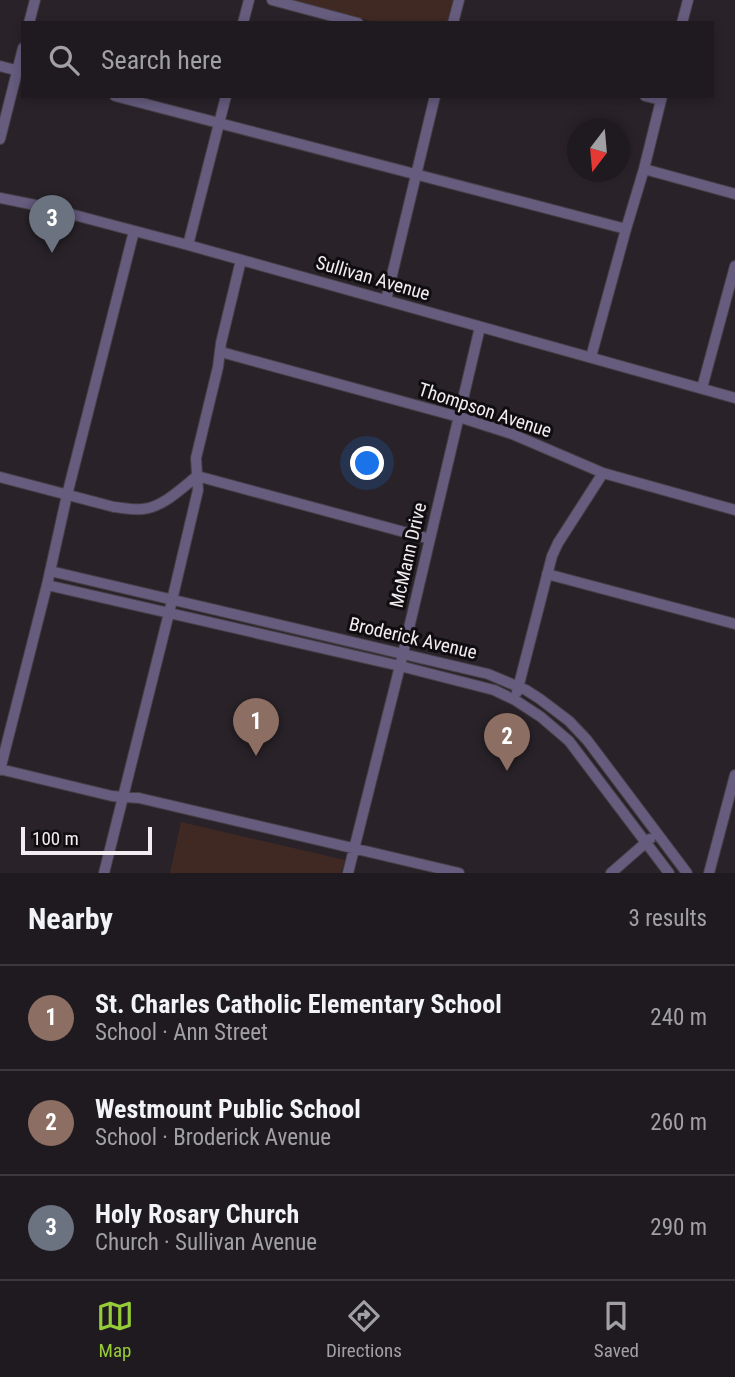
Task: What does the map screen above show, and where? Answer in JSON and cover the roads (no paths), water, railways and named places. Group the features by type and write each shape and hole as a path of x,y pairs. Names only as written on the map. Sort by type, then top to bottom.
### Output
{"street":[{"path":"30,21 35,0"},
{"path":"244,21 249,0"},
{"path":"271,0 350,21"},
{"path":"454,21 459,0"},
{"path":"683,21 688,0"},
{"path":"0,66 20,71 0,139"},
{"path":"123,98 625,229"},
{"path":"188,245 225,98"},
{"path":"386,300 435,98"},
{"path":"591,358 661,98"},
{"path":"644,169 735,194"},
{"name":"Sullivan Avenue","path":"0,198 188,245 735,398"},
{"path":"134,231 0,770 113,796 139,798 458,873"},
{"path":"103,873 198,490 196,458 241,260"},
{"path":"702,388 735,267"},
{"name":"McMann Drive","path":"348,873 480,327"},
{"name":"Thompson Avenue","path":"221,352 459,417 512,434 603,473 735,510"},
{"path":"515,701 547,573 558,543 603,473"},
{"path":"0,477 134,510 146,509 162,502 197,476"},
{"path":"197,476 430,539"},
{"name":"Broderick Avenue","path":"50,570 488,674 519,687 548,704 587,740 687,873"},
{"path":"547,573 735,624"},
{"name":"Broderick Avenue","path":"47,584 494,690 541,717 569,741 669,873"},
{"path":"709,873 735,775"},
{"path":"611,873 657,834"}],"place":[{"name":"Holy Rosary Church","path":"52,253"},
{"name":"St. Charles Catholic Elementary School","path":"256,756"},
{"name":"Westmount Public School","path":"507,771"}]}
